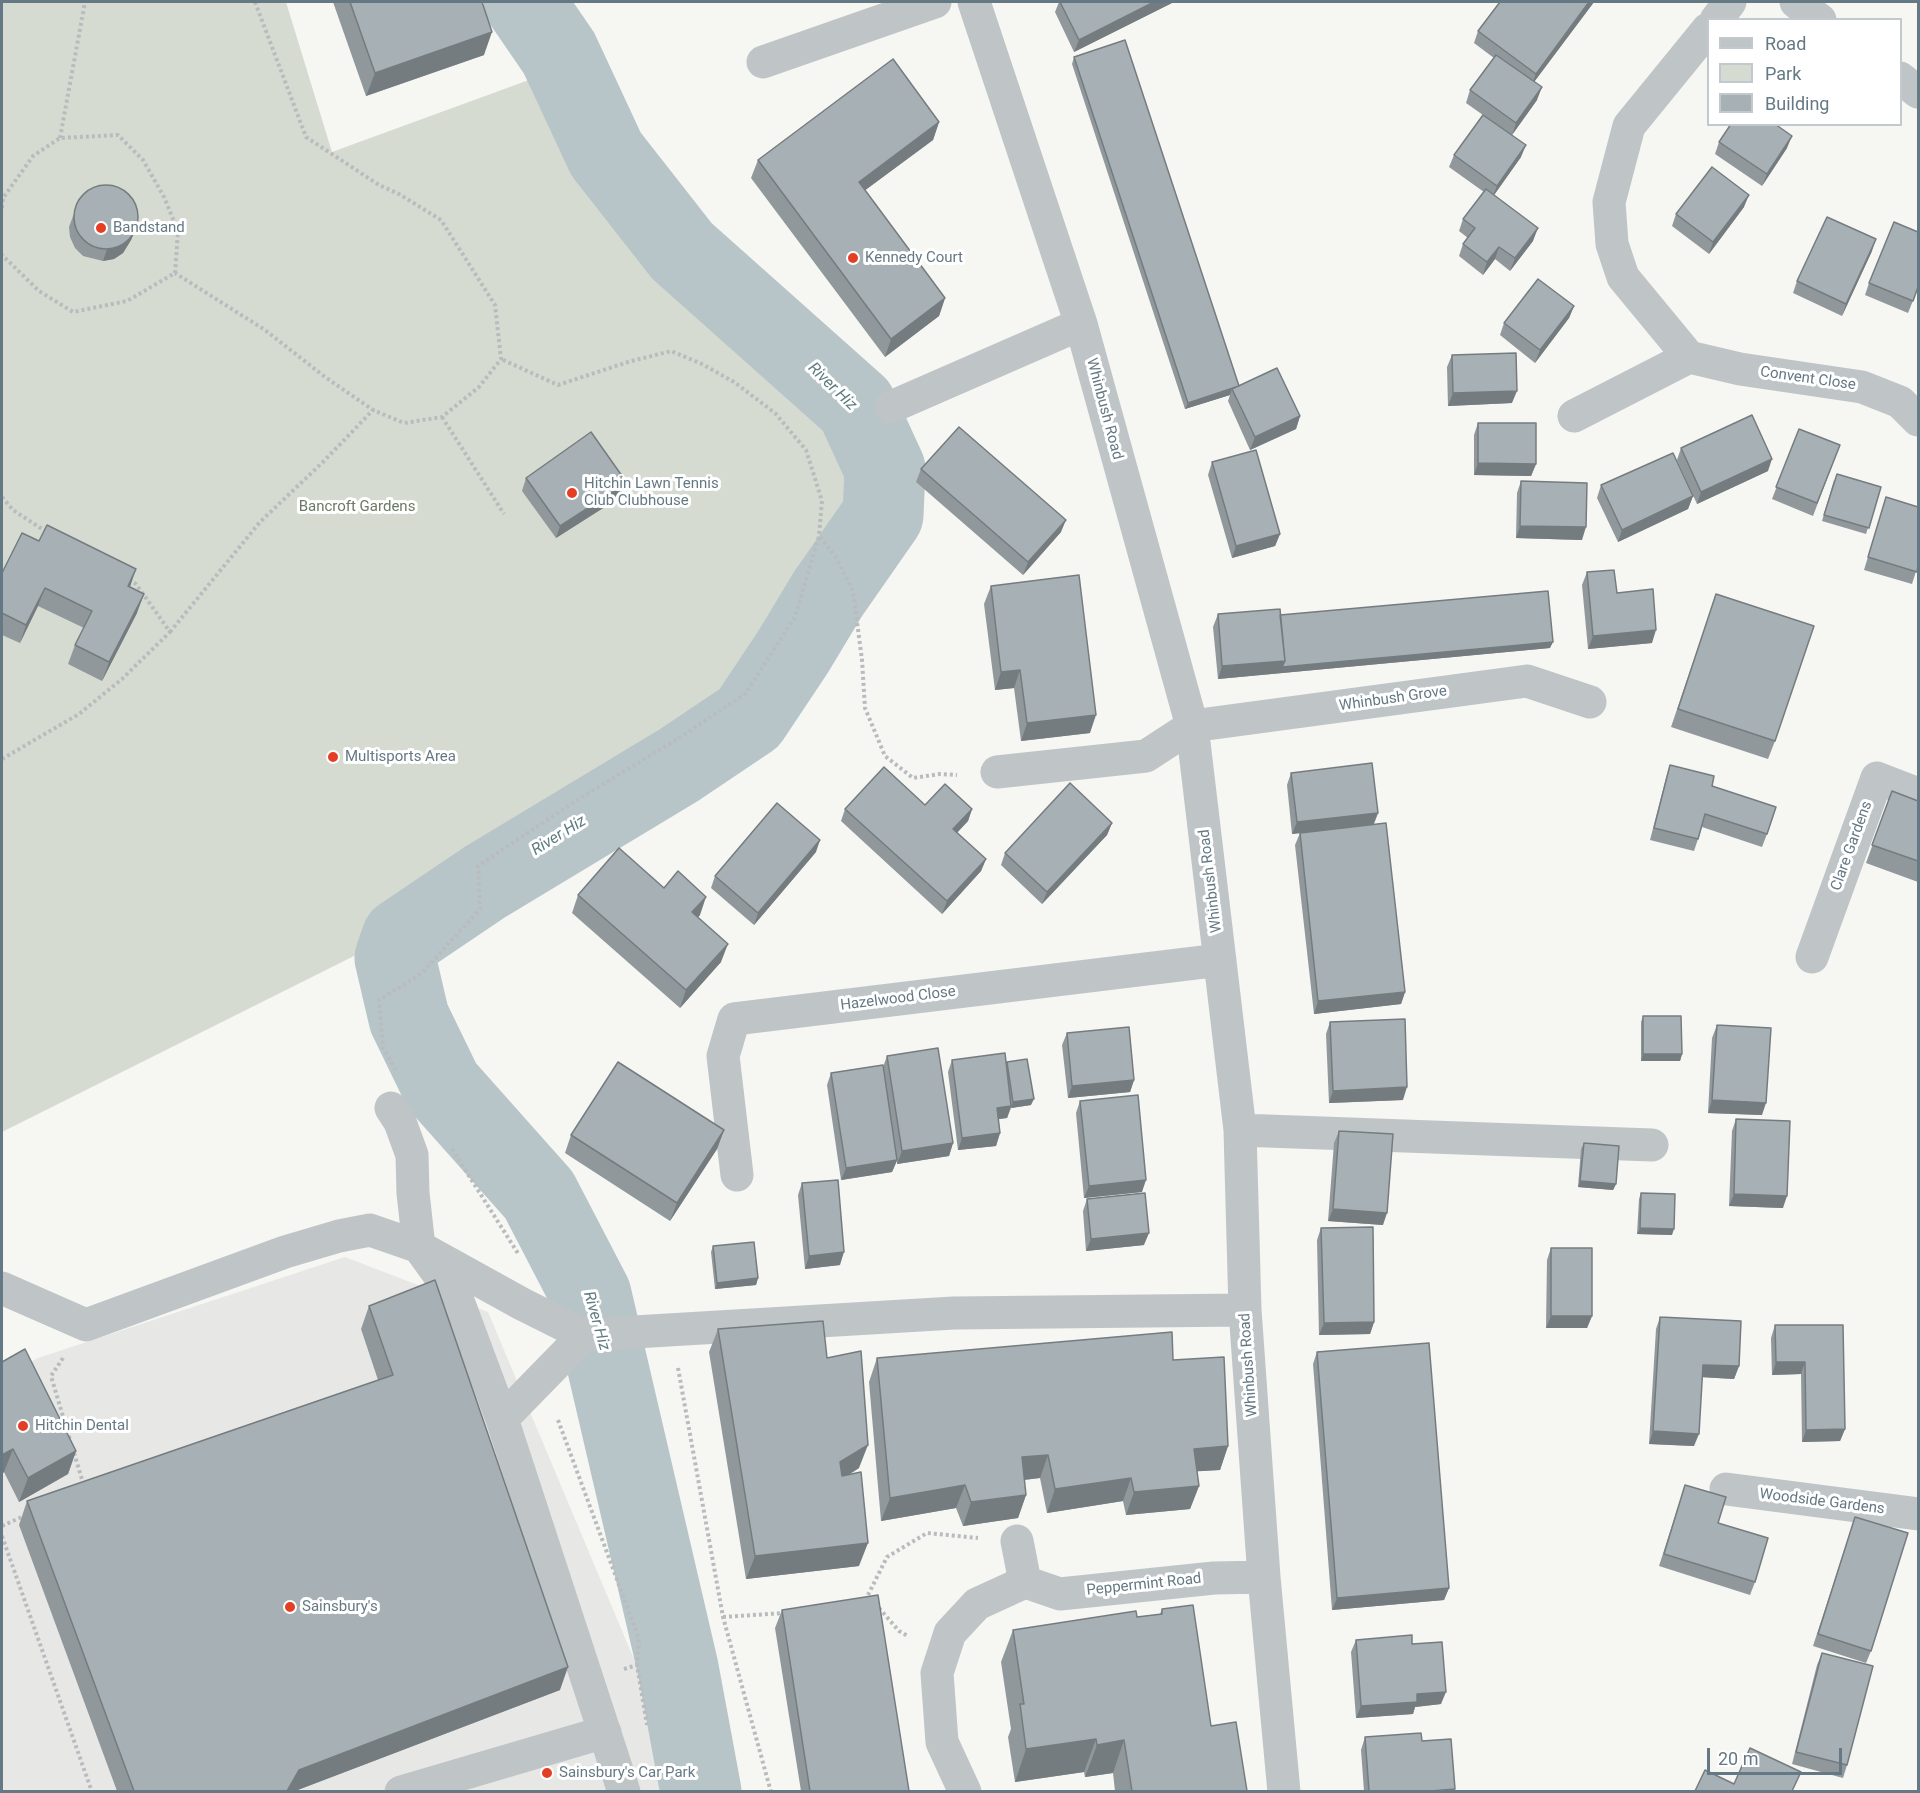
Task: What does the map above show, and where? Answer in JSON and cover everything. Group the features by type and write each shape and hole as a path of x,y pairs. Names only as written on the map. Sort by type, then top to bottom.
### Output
{"street":[{"path":"763,62 935,2"},
{"name":"Whinbush Road","path":"974,2 1081,324 1192,726 1240,1130 1245,1310 1264,1577 1284,1791"},
{"path":"1718,18 1730,2"},
{"path":"1796,2 1818,18"},
{"path":"1574,416 1689,357 1623,277 1612,244 1609,202 1629,126 1707,30"},
{"path":"1902,80 1918,92"},
{"path":"891,407 1081,324"},
{"name":"Convent Close","path":"1689,357 1740,369 1862,387 1900,402 1918,420"},
{"name":"Whinbush Grove","path":"1192,726 1527,681 1590,702"},
{"path":"997,772 1146,756 1192,726"},
{"name":"Clare Gardens","path":"1812,957 1877,778 1918,794"},
{"name":"Hazelwood Close","path":"737,1175 723,1056 734,1019 1220,960"},
{"path":"391,1108 400,1122 412,1155 413,1193 419,1246 458,1301 502,1419 624,1791"},
{"path":"1240,1130 1652,1145"},
{"path":"2,1288 86,1325 285,1252 339,1236 370,1230 419,1246 522,1304 584,1335 618,1331 671,1330 954,1313 1245,1310"},
{"path":"502,1419 584,1335"},
{"name":"Woodside Gardens","path":"1725,1490 1918,1514"},
{"path":"965,1791 942,1742 937,1673 950,1633 977,1604 1025,1582 1017,1541"},
{"name":"Peppermint Road","path":"1025,1582 1060,1594 1214,1578 1264,1577"},
{"path":"400,1791 605,1732"}],"path":[{"path":"60,138 86,2"},
{"path":"175,273 265,330 325,377 373,410 404,423 442,417 479,387 501,359 495,305 441,220 399,194 379,185 306,137 255,2"},
{"path":"2,208 3,198 33,156 60,138 118,135 143,159 164,197 178,231 175,273"},
{"path":"2,255 39,291 73,312 127,301 175,273"},
{"path":"378,1000 421,974 480,909 478,866 577,800 679,738 745,694 795,617 819,536 822,501 806,450 775,413 734,382 702,364 671,351 628,362 558,385 501,359"},
{"path":"2,759 79,714 122,679 170,632 260,522 373,410"},
{"path":"442,417 504,513"},
{"path":"2,497 13,510 57,539"},
{"path":"819,536 835,556 853,591 866,708 885,756 913,778 940,774 980,776 997,772"},
{"path":"126,579 136,584 170,632"},
{"path":"85,1488 51,1376 86,1325"},
{"path":"671,1330 723,1617 771,1791"},
{"path":"542,1377 639,1640 637,1665"},
{"path":"2,1526 33,1512"},
{"path":"858,1599 868,1595 887,1557 927,1533 1017,1541"},
{"path":"2,1536 93,1791"},
{"path":"876,1604 899,1631 944,1654"},
{"path":"723,1617 792,1612"}],"shaded area":[{"path":"345,1257 488,1312 673,1752 680,1791 2,1792 2,1377 38,1358"}],"green space":[{"name":"Bancroft Gardens","path":"2,2 286,2 332,152 548,73 591,175 669,268 842,404 867,502 802,572 772,636 739,686 545,811 360,953 2,1132"}],"building":[{"path":"350,2 482,2 492,32 375,73"},
{"path":"1060,2 1154,2 1079,40"},
{"path":"1500,2 1589,2 1536,74 1478,31"},
{"path":"1125,40 1239,386 1188,403 1074,57"},
{"path":"1496,55 1542,87 1516,123 1470,90"},
{"name":"Kennedy Court","path":"893,59 939,122 859,182 945,298 891,339 758,160"},
{"path":"1483,115 1526,145 1497,186 1454,155"},
{"path":"1730,126 1778,126 1792,136 1767,174 1719,142"},
{"path":"1712,167 1749,195 1713,242 1676,214"},
{"name":"Bandstand","path":"106,185 124,191 132,199 138,217 132,235 124,243 106,249 88,243 80,235 74,217 80,199 88,191"},
{"path":"1486,189 1538,228 1515,258 1499,247 1487,262 1463,244 1475,228 1463,219"},
{"path":"1827,217 1876,239 1846,304 1797,281"},
{"path":"1894,222 1918,232 1918,287 1913,301 1869,283"},
{"path":"1538,279 1574,306 1540,350 1504,323"},
{"path":"1516,353 1517,391 1453,393 1452,355"},
{"path":"1277,368 1300,416 1255,437 1232,389"},
{"path":"1752,415 1772,459 1701,492 1681,448"},
{"path":"1478,423 1536,423 1536,464 1478,463"},
{"path":"959,427 1066,520 1028,562 921,469"},
{"path":"1799,429 1840,445 1817,503 1776,487"},
{"name":"Hitchin Lawn Tennis Club Clubhouse","path":"591,432 627,483 560,526 526,478"},
{"path":"1256,450 1280,534 1236,546 1212,462"},
{"path":"1673,453 1693,496 1622,530 1601,485"},
{"path":"1837,474 1881,487 1869,528 1824,515"},
{"path":"1521,481 1587,483 1586,527 1520,526"},
{"path":"1886,497 1918,507 1917,572 1868,557"},
{"path":"47,525 136,569 128,586 144,594 109,662 75,645 92,611 45,588 26,625 2,613 2,573 22,533 39,541"},
{"path":"1614,570 1617,593 1653,589 1656,630 1593,636 1587,572"},
{"path":"1079,575 1096,715 1027,723 1020,670 1001,672 991,586"},
{"path":"1548,591 1553,642 1282,667 1285,661 1280,615"},
{"path":"1716,594 1814,626 1775,741 1678,709"},
{"path":"1280,609 1285,661 1222,666 1218,614"},
{"path":"1372,763 1378,813 1297,822 1291,773"},
{"path":"1670,765 1714,776 1712,786 1776,807 1767,834 1705,814 1698,839 1654,828"},
{"path":"884,767 925,805 945,784 972,809 953,829 986,859 947,901 845,809"},
{"path":"1070,783 1112,823 1047,892 1005,853"},
{"path":"1892,791 1918,801 1918,861 1872,845"},
{"path":"777,803 820,840 758,913 715,876"},
{"path":"1386,823 1405,992 1318,1001 1300,833"},
{"path":"619,848 664,888 678,871 706,897 692,912 728,944 686,990 578,895"},
{"path":"1643,1016 1681,1016 1682,1054 1643,1054"},
{"path":"1405,1019 1407,1087 1333,1091 1330,1022"},
{"path":"1717,1025 1771,1028 1766,1103 1712,1100"},
{"path":"1129,1027 1134,1080 1072,1086 1067,1033"},
{"path":"938,1048 953,1143 902,1151 887,1056"},
{"path":"1005,1053 1011,1106 997,1108 1000,1133 962,1138 952,1060"},
{"path":"1027,1059 1034,1099 1013,1102 1007,1062"},
{"path":"618,1062 724,1130 677,1203 571,1135"},
{"path":"883,1065 897,1160 846,1168 831,1073"},
{"path":"1138,1095 1146,1180 1089,1186 1080,1101"},
{"path":"1736,1119 1790,1121 1787,1196 1734,1194"},
{"path":"1339,1131 1393,1134 1387,1213 1333,1209"},
{"path":"1584,1143 1619,1146 1616,1184 1580,1181"},
{"path":"838,1180 844,1252 809,1256 802,1183"},
{"path":"1145,1193 1149,1233 1091,1239 1087,1199"},
{"path":"1641,1193 1675,1194 1674,1229 1640,1228"},
{"path":"1373,1227 1374,1322 1324,1323 1321,1228"},
{"path":"754,1242 758,1278 717,1283 713,1246"},
{"path":"1551,1248 1592,1248 1592,1316 1551,1316"},
{"name":"Sainsbury's","path":"435,1280 568,1667 299,1770 287,1791 134,1791 27,1501 393,1375 369,1306"},
{"path":"1660,1317 1741,1321 1739,1366 1703,1365 1699,1434 1653,1431"},
{"path":"823,1321 827,1358 861,1351 868,1445 840,1462 842,1476 861,1472 868,1543 755,1556 718,1329"},
{"path":"1775,1325 1843,1325 1845,1429 1806,1430 1805,1362 1776,1362"},
{"path":"1172,1332 1173,1360 1224,1357 1228,1446 1194,1449 1199,1486 1134,1492 1131,1478 1055,1489 1048,1455 1022,1457 1026,1495 971,1502 965,1485 890,1498 877,1358"},
{"path":"1429,1343 1449,1588 1337,1598 1317,1352"},
{"name":"Hitchin Dental","path":"25,1349 76,1451 28,1478 13,1449 2,1455 2,1362"},
{"path":"1685,1485 1726,1497 1718,1523 1768,1538 1755,1582 1664,1554"},
{"path":"1855,1517 1908,1533 1871,1651 1818,1634"},
{"path":"878,1595 909,1791 810,1791 782,1610"},
{"path":"1193,1605 1211,1726 1236,1722 1247,1791 1132,1791 1124,1740 1097,1745 1096,1739 1026,1749 1020,1704 1024,1704 1013,1630 1136,1611 1137,1617 1162,1614 1162,1609"},
{"path":"1412,1635 1412,1644 1442,1642 1446,1692 1417,1694 1417,1702 1361,1706 1356,1640"},
{"path":"1822,1653 1873,1666 1847,1765 1796,1752"},
{"path":"1421,1733 1422,1741 1451,1739 1455,1789 1369,1791 1365,1737"},
{"path":"1750,1748 1801,1772 1792,1791 1695,1791 1705,1770 1734,1784"}],"waterway":[{"name":"River Hiz","path":"524,2 559,53 606,154 682,251 856,406 885,469 883,515 828,594 749,718 679,765 485,882 402,938 395,958 409,1018 442,1086 539,1195 591,1295 678,1668 701,1792"}],"place":[{"name":"Bandstand","path":"101,228"},
{"name":"Kennedy Court","path":"853,258"},
{"name":"Hitchin Lawn Tennis Club Clubhouse","path":"572,493"},
{"name":"Multisports Area","path":"333,757"},
{"name":"Hitchin Dental","path":"23,1426"},
{"name":"Sainsbury's","path":"290,1607"},
{"name":"Sainsbury's Car Park","path":"547,1773"}]}
